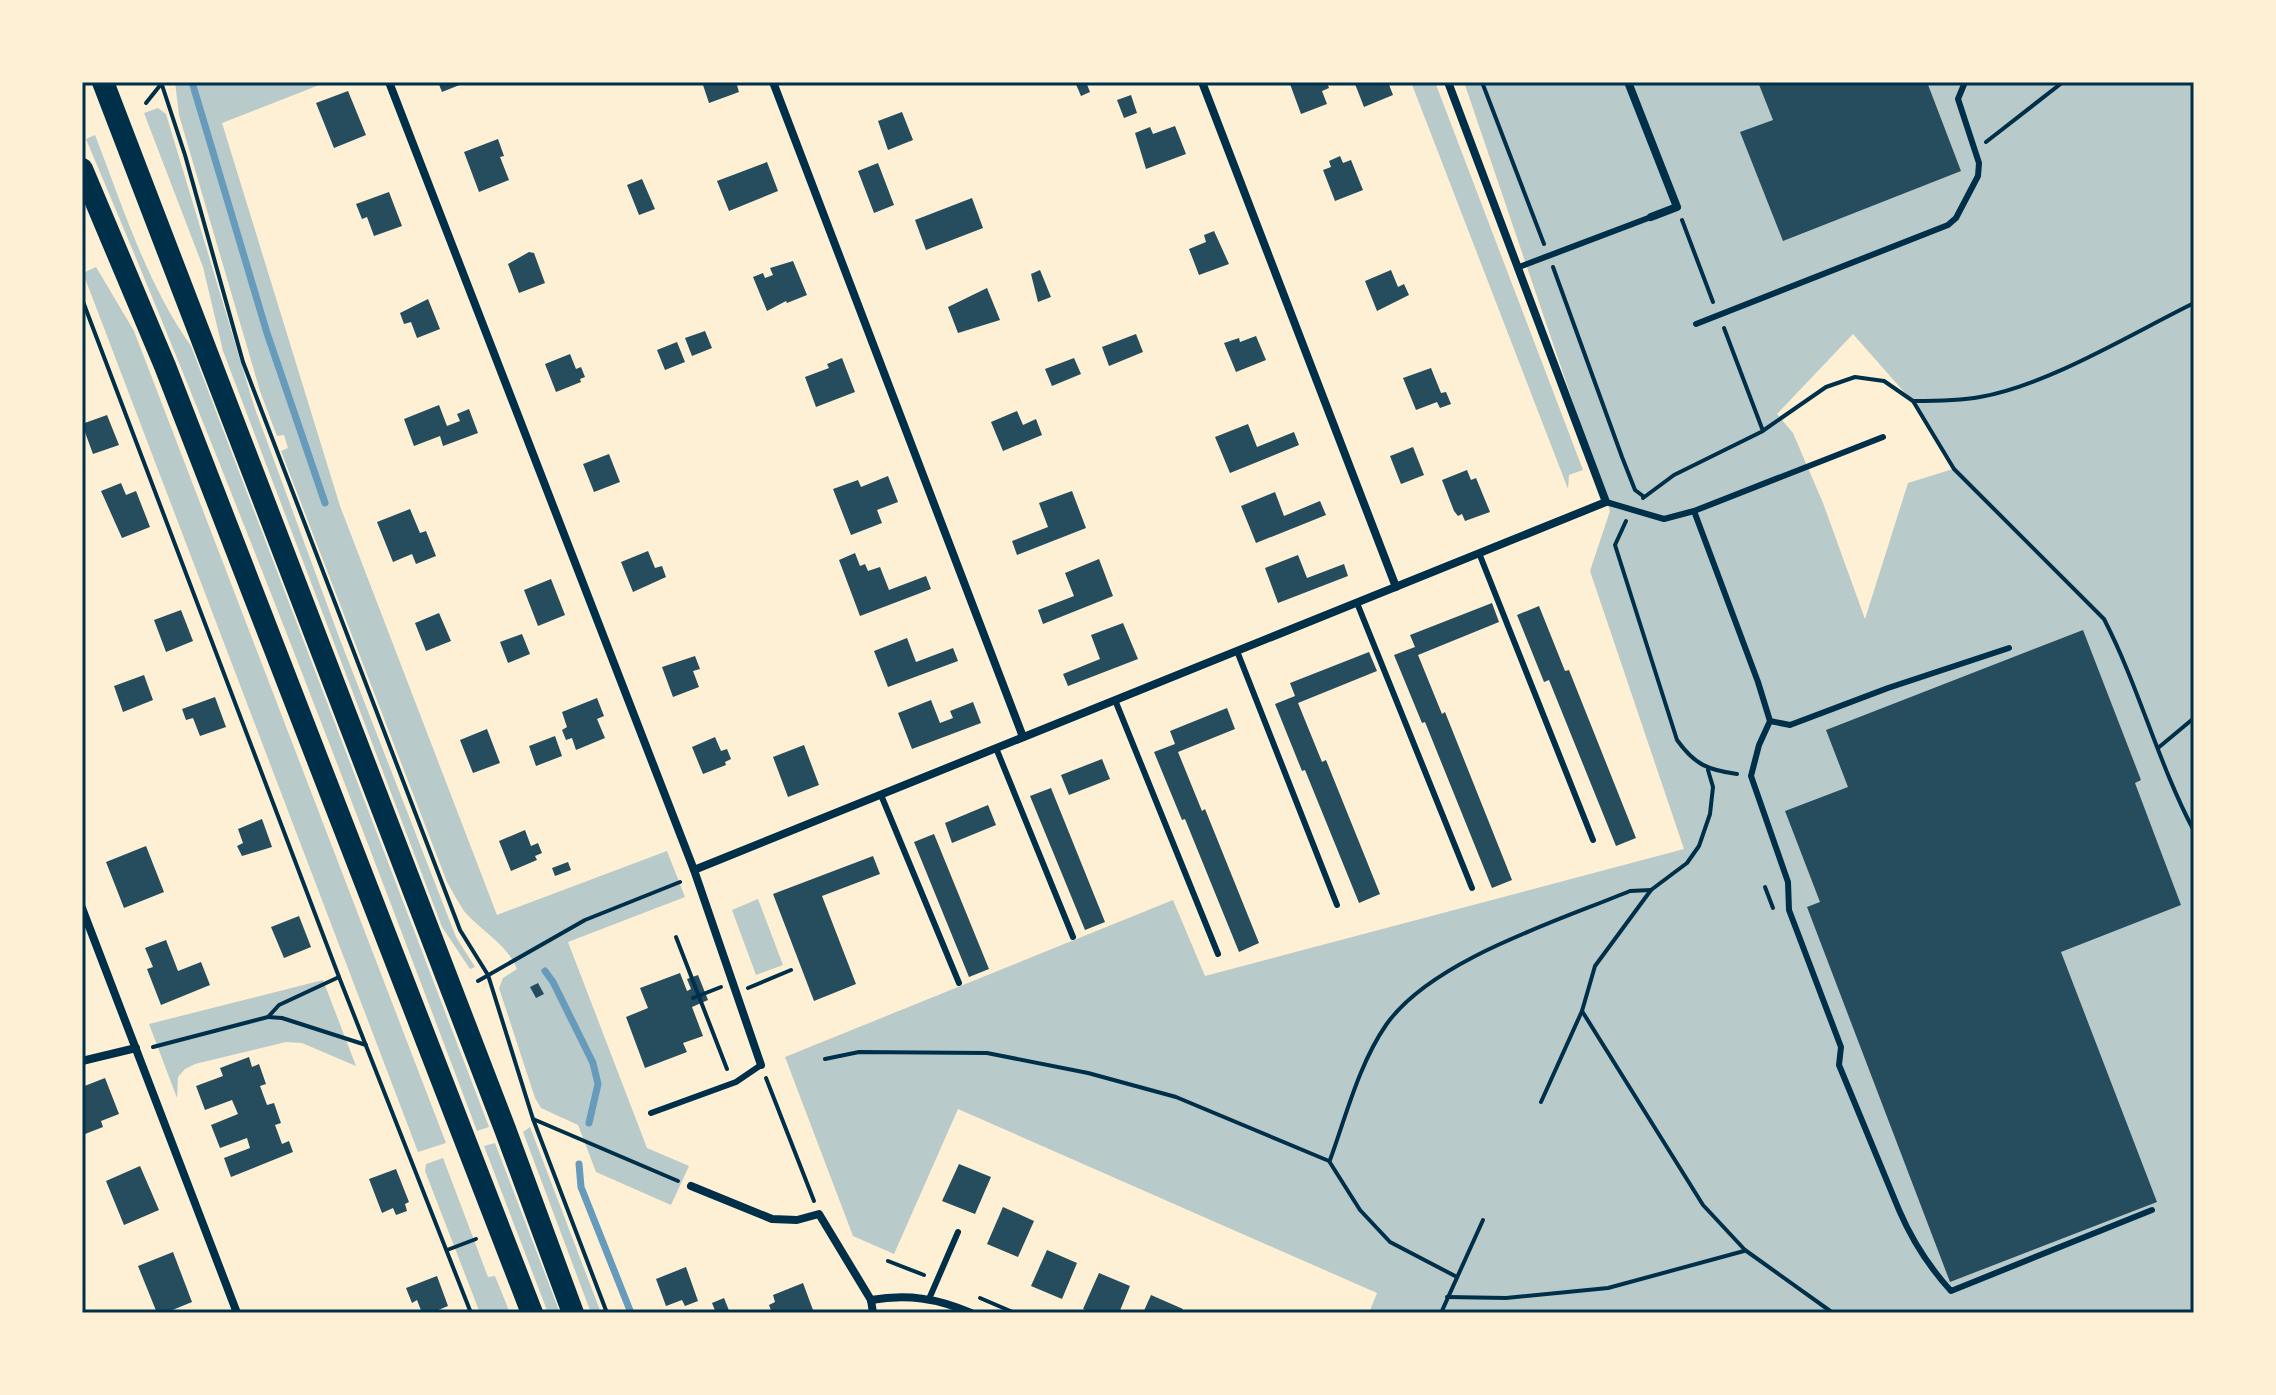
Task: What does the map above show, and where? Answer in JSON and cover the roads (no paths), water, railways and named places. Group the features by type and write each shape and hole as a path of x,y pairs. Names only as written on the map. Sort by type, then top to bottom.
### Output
{"highway":[{"path":"103,82 500,1115 573,1313"},
{"path":"82,169 165,366 532,1313"}],"street":[{"path":"389,82 694,870 761,1065"},
{"path":"773,82 1023,737"},
{"path":"1202,82 1396,587"},
{"path":"694,870 1606,502 1448,82"},
{"path":"1628,82 1677,207 1651,217"},
{"path":"82,908 237,1313"},
{"path":"82,1061 136,1048"},
{"path":"691,1186 772,1219 797,1220 819,1214 871,1300 873,1313"},
{"path":"871,1300 895,1296 929,1299 971,1313"}],"lane":[{"path":"1696,324 1948,225 1956,218 1978,176 1979,163 1958,99 1965,82"},
{"path":"1519,267 1651,217"},
{"path":"1606,502 1664,519 1694,511 1883,437"},
{"path":"1694,511 1770,721 1759,745 1751,776 1788,882 1789,910 1841,1047 1839,1065 1907,1227 1941,1281 1951,1291 2152,1210"},
{"path":"1479,553 1593,840"},
{"path":"1357,603 1472,888"},
{"path":"1770,721 1790,725 2009,648"},
{"path":"1237,651 1337,905"},
{"path":"1115,700 1218,954"},
{"path":"996,748 1073,937"},
{"path":"881,795 959,983"},
{"path":"651,1113 733,1083 761,1065"},
{"path":"929,1299 958,1232"}],"waterway":[{"path":"192,82 267,333 325,503"},
{"path":"545,971 593,1063 598,1084 589,1123"},
{"path":"579,1164 581,1187 631,1313"}]}
